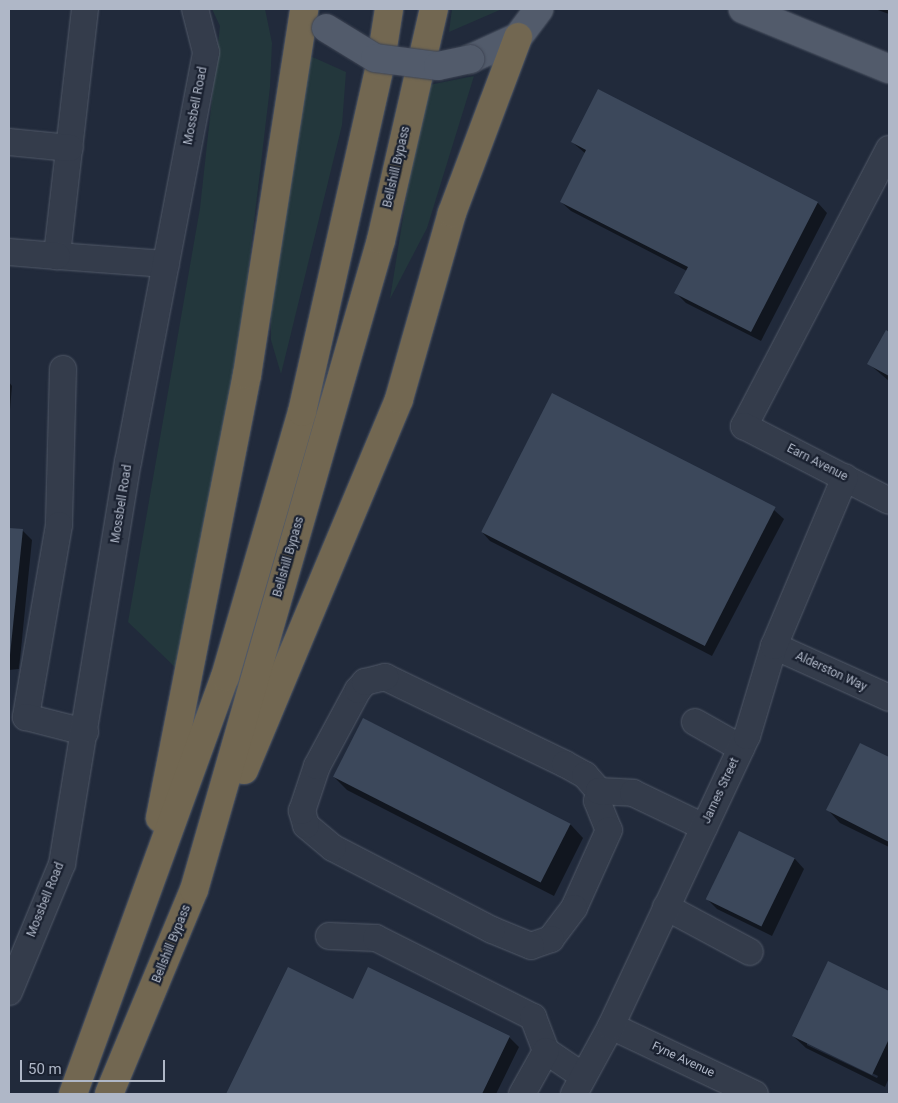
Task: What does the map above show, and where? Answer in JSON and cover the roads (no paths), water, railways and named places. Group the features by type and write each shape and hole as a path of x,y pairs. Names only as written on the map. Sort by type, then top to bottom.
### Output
{"highway":[{"path":"142,908 247,375 305,9"},
{"path":"74,1094 225,677 302,412 380,66 389,9"},
{"name":"Bellshill Bypass","path":"109,1094 194,890 381,240 434,9"},
{"path":"194,890 399,399 452,213 518,37"}],"main road":[{"path":"305,9 326,28 375,58 438,66 470,59 518,37 539,9"},
{"path":"742,10 889,69"}],"street":[{"path":"57,256 85,9"},
{"name":"Mossbell Road","path":"9,992 62,864 166,264 206,52 195,9"},
{"path":"9,142 70,148"},
{"name":"Earn Avenue","path":"889,149 744,426 889,501"},
{"path":"9,252 166,264"},
{"path":"63,369 59,524 26,717 85,732"},
{"name":"James Street","path":"578,1085 611,1026 741,748 774,646 845,477"},
{"name":"Alderston Way","path":"774,646 889,698"},
{"path":"599,791 597,801 609,830 560,931 531,946 492,930 333,848 306,825 302,810 317,766 358,690 365,682 384,677 565,764 585,775 599,791 633,793 704,826"},
{"path":"695,722 741,748"},
{"path":"666,907 750,952"},
{"path":"329,936 376,938 533,1018 546,1051 578,1085"},
{"name":"Fyne Avenue","path":"611,1026 755,1094"},
{"path":"522,1094 546,1051"}]}
